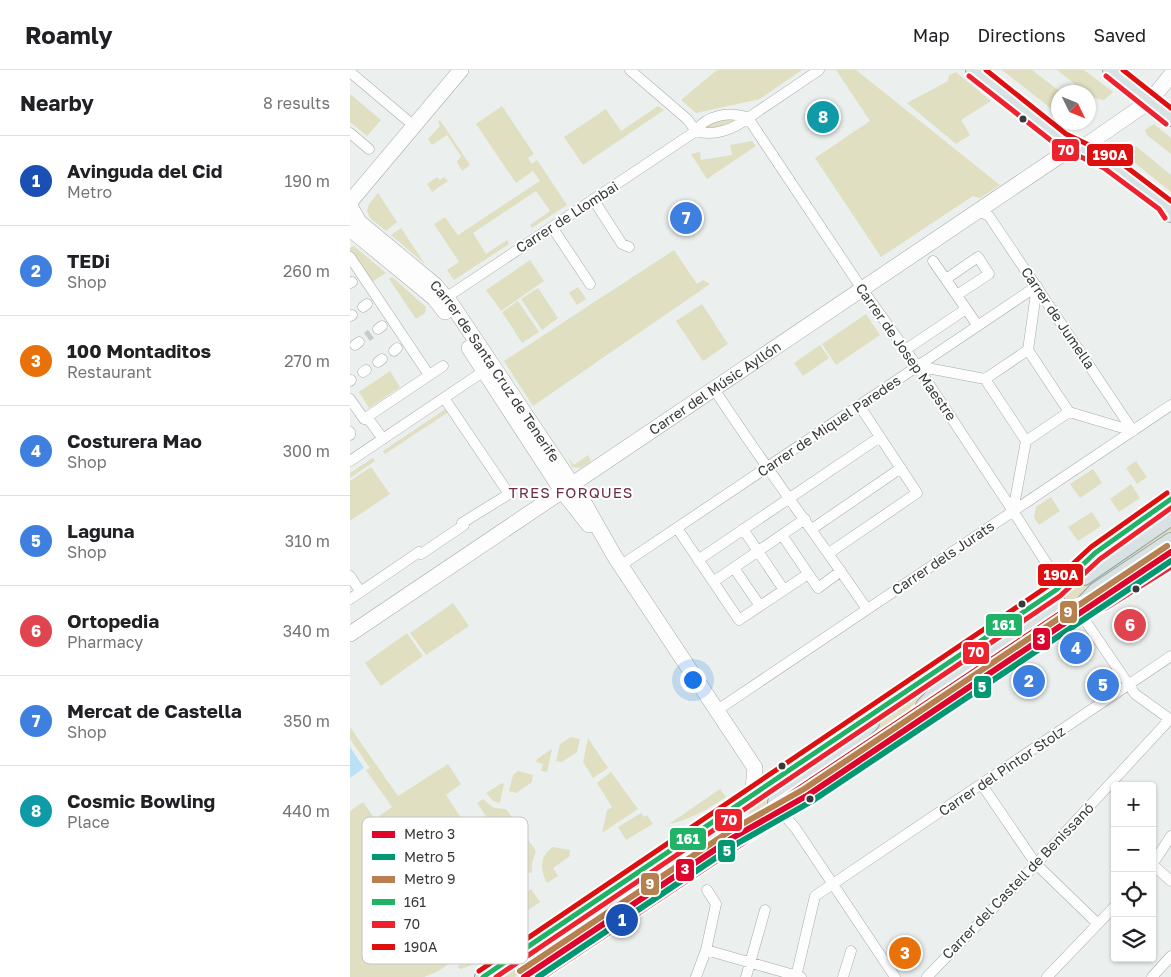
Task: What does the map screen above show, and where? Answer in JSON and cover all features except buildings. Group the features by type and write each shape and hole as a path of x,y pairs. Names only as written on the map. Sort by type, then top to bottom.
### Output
{"main road":[{"path":"974,70 1062,140 1108,162 1164,204 1171,214"},
{"path":"1111,70 1171,118"},
{"path":"911,722 948,681 1053,610 1056,604 1056,590 1068,577 1120,535 1171,499"},
{"path":"528,946 1056,590 1086,576 1171,518"},
{"path":"530,977 1078,610 1096,591 1171,541"},
{"path":"1078,610 1103,601 1171,558"},
{"path":"779,809 776,803 778,794 840,752 899,695"},
{"path":"609,924 642,888 691,854 696,845 690,836"},
{"path":"482,977 501,964"}],"street":[{"path":"350,188 449,70"},
{"path":"350,202 461,70"},
{"path":"630,70 687,118 696,131 707,134 735,128 819,70"},
{"path":"350,72 407,120"},
{"name":"Carrer del Músic Ayllón","path":"350,634 1058,157 1082,148 1150,101 1171,75"},
{"name":"Carrer de Josep Maestre","path":"748,118 1013,511 1052,572 1056,590"},
{"name":"Carrer de Llombai","path":"442,300 696,131"},
{"path":"350,133 369,149"},
{"path":"593,199 622,244 629,247"},
{"name":"Carrer de Santa Cruz de Tenerife","path":"350,206 359,222 442,300 618,562 755,768 753,789 746,799"},
{"name":"Carrer de Jumella","path":"978,211 989,216 1133,431"},
{"path":"552,226 590,284"},
{"name":"Carrer de Santa Cruz de Tenerife","path":"350,230 442,300"},
{"path":"350,257 376,363 429,375"},
{"path":"946,278 978,257 988,274 957,295"},
{"path":"933,261 978,326"},
{"path":"1037,286 1028,350 1069,412 1133,431"},
{"name":"Carrer de Miquel Paredes","path":"618,562 677,528 1037,286"},
{"path":"905,350 966,309"},
{"path":"917,366 985,379 1028,350"},
{"path":"350,399 364,419 444,366"},
{"path":"350,461 488,368"},
{"path":"985,379 1026,441 1013,511"},
{"path":"714,389 766,469 790,497 867,609"},
{"path":"350,598 419,552 421,554 464,525 462,523 508,494 444,398"},
{"path":"829,553 917,493 859,405"},
{"name":"Carrer dels Jurats","path":"716,711 1171,405"},
{"path":"1026,441 1069,412"},
{"path":"367,417 382,440"},
{"path":"698,560 880,437"},
{"path":"812,528 901,468"},
{"path":"713,582 805,519"},
{"path":"677,528 739,620 808,574"},
{"path":"743,529 784,590"},
{"path":"782,535 818,588 841,572"},
{"path":"734,568 760,606"},
{"path":"350,576 360,591"},
{"path":"1078,610 1135,694 1171,719"},
{"name":"Carrer del Pintor Stolz","path":"798,976 815,896 1171,656"},
{"name":"Carrer del Castell de Benissanó","path":"927,977 1036,864 1171,719"},
{"path":"982,785 1036,864 1098,924"},
{"path":"779,809 796,829 895,977"},
{"path":"1156,859 1171,836"},
{"path":"1156,868 1171,880"},
{"path":"694,975 706,950 716,904 707,890"},
{"path":"746,977 766,910"},
{"path":"1047,977 1111,910"},
{"path":"706,950 798,976"},
{"path":"843,977 851,951"},
{"path":"1152,977 1171,956"}],"green space":[{"path":"717,70 802,70 760,99 696,113 681,100"},
{"path":"836,70 856,70 1000,185 980,198 973,196 881,257 815,158 870,121"},
{"path":"1002,70 1032,70 1052,85 1051,108"},
{"path":"1057,70 1084,70 1113,92 1104,100 1096,99 1096,85 1076,85"},
{"path":"956,72 991,101 961,120 970,135 956,144 907,103 948,81 949,75"},
{"path":"350,94 381,120 367,136 350,122"},
{"path":"502,106 534,154 528,158 532,164 537,160 567,205 532,228 530,225 550,211 536,191 473,233 486,254 507,240 509,244 454,280 447,270 459,262 434,224 445,217 458,235 540,181 533,171 516,183 476,124"},
{"path":"658,106 664,110 583,165 564,137 606,109 621,131"},
{"path":"731,117 734,124 708,130 707,125"},
{"path":"440,120 470,165 462,171 457,162 461,156 447,135 432,145 428,139 440,126 438,122"},
{"path":"1154,124 1171,138 1171,154 1147,135 1145,130"},
{"path":"752,141 756,146 707,179 691,154 700,152 701,160 732,155 730,145"},
{"path":"1125,143 1137,147 1171,175 1171,192 1120,151"},
{"path":"437,177 440,180 444,177 448,181 432,192 427,184"},
{"path":"378,193 397,222 386,231 370,218 367,211 369,204"},
{"path":"401,228 425,264 391,235"},
{"path":"354,246 386,273 370,283 350,252 350,248"},
{"path":"674,250 697,284 703,280 710,284 533,406 504,361"},
{"path":"530,260 544,281 501,311 486,290"},
{"path":"392,277 426,307 425,313 416,319 389,279"},
{"path":"578,287 586,299 577,305 569,293"},
{"path":"538,288 558,318 542,330 521,299"},
{"path":"518,301 539,332 522,343 502,312"},
{"path":"702,304 728,344 703,361 676,321"},
{"path":"866,314 880,335 836,365 822,344"},
{"path":"820,345 829,358 803,376 794,363"},
{"path":"390,371 400,387 369,408 359,392"},
{"path":"447,408 450,411 385,454 383,451"},
{"path":"588,455 591,461 581,468 572,467 568,457 574,465"},
{"path":"373,458 375,461 350,478 350,473"},
{"path":"1136,461 1147,477 1137,484 1126,468"},
{"path":"371,467 390,494 350,521 350,481"},
{"path":"1093,469 1102,483 1080,498 1070,484"},
{"path":"1131,484 1140,498 1119,512 1110,499"},
{"path":"1051,497 1060,511 1039,525 1034,518 1036,507"},
{"path":"1092,512 1101,526 1078,541 1068,527"},
{"path":"1171,523 1171,537 1057,613 1066,594"},
{"path":"453,603 469,626 426,655 410,633"},
{"path":"407,633 423,656 381,686 365,663"},
{"path":"940,679 903,715 852,751 851,749 883,720"},
{"path":"350,727 398,796 448,764 461,784 446,795 461,817 378,817 392,807 366,770 370,768 350,739"},
{"path":"571,737 580,739 577,752 562,762 556,761 560,744"},
{"path":"588,738 608,768 593,778 583,762"},
{"path":"552,749 547,772 541,771 543,764 536,762 537,759"},
{"path":"518,771 533,775 532,782 516,793 509,791 513,775"},
{"path":"611,772 638,809 602,833 607,810 612,807 597,783"},
{"path":"502,783 504,784 500,803 493,801 486,793"},
{"path":"720,789 726,797 699,814 669,824"},
{"path":"776,789 769,807 752,818 746,809"},
{"path":"483,799 494,808 506,809 512,817 487,817 477,803"},
{"path":"363,802 374,817 362,817 362,964 449,964 437,972 424,977 350,977 350,811"},
{"path":"641,813 644,817 647,815 653,824 626,840 618,827"},
{"path":"737,815 744,823 693,857 698,841"},
{"path":"528,841 536,851 532,863 532,873 528,872"},
{"path":"693,845 609,913 515,977 496,977 515,964 528,964 528,956"},
{"path":"553,847 570,850 570,856 553,868 558,876 547,883 542,864 545,855"},
{"path":"531,889 540,902 528,910 528,891"},
{"path":"461,964 475,964 461,969 457,967"}],"water":[{"path":"350,747 364,768 350,778"}],"tunnel":[{"path":"367,337 371,334"}],"metro line":[{"name":"9","path":"520,971 730,831 804,789 1167,546"},
{"name":"3","path":"524,977 734,837 808,795 1171,552"},
{"name":"5","path":"538,977 738,843 812,801 1171,561"}],"transit line":[{"name":"190A","path":"986,70 1066,134 1112,156 1171,201"},
{"name":"190A","path":"1123,70 1171,108"},
{"name":"70","path":"969,76 1058,146 1104,168 1159,209 1165,218"},
{"name":"70","path":"1106,76 1166,124"},
{"name":"190A","path":"528,938 1051,584 1091,547 1167,493"},
{"name":"161","path":"528,947 1056,590 1095,553 1171,499"},
{"name":"70","path":"528,955 1060,596 1100,559 1171,508"},
{"name":"190A","path":"526,971 1074,604 1100,594 1167,552"},
{"name":"161","path":"530,977 1078,610 1103,601 1171,558"},
{"name":"70","path":"543,977 1081,617 1106,608 1171,567"},
{"name":"190A","path":"479,971 489,964"},
{"name":"161","path":"483,977 502,964"},
{"name":"70","path":"496,977 515,964"}],"place":[{"name":"Cosmic Bowling","path":"823,117"},
{"name":"Mercat de Castella","path":"686,218"},
{"name":"Ortopedia","path":"1130,625"},
{"name":"Costurera Mao","path":"1076,648"},
{"name":"TEDi","path":"1029,681"},
{"name":"Laguna","path":"1103,685"},
{"name":"Avinguda del Cid","path":"622,920"},
{"name":"100 Montaditos","path":"905,953"}],"district":[{"name":"TRES FORQUES","path":"571,493"}]}
